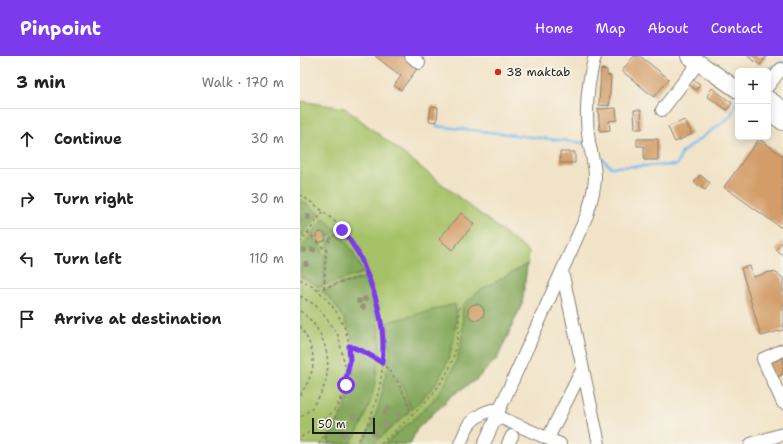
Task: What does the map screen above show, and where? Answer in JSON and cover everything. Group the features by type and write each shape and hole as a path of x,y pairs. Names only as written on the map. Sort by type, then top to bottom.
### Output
{"main road":[{"path":"698,58 735,84"},
{"path":"771,101 783,109"},
{"path":"771,113 783,122"}],"street":[{"path":"484,444 587,215 593,194 595,175 589,141 587,118 588,94 595,56"},
{"path":"662,110 698,58"},
{"path":"771,82 781,69"},
{"path":"562,271 599,444"},
{"path":"783,350 763,359 783,403"},
{"path":"548,438 583,368"},
{"path":"460,444 468,425 476,418 493,410 560,444"},
{"path":"751,444 783,434"}],"path":[{"path":"300,195 324,212 342,230 357,251 368,275 378,304 383,353 378,391 370,418 356,444"},
{"path":"300,243 324,212"},
{"path":"324,241 329,241 342,230"},
{"path":"307,232 319,242 326,251"},
{"path":"324,288 327,248"},
{"path":"317,290 368,275"},
{"path":"300,279 317,290 336,311 344,325 349,346 350,361 346,379"},
{"path":"300,296 315,305 327,318 338,335 346,370 346,385 336,417 319,444"},
{"path":"381,444 429,398 444,379 453,360 457,342 459,304"},
{"path":"300,311 315,325 323,338 328,367 326,380 321,393 312,407 300,418"},
{"path":"300,326 311,346 313,358 311,374 300,395"},
{"path":"349,346 361,349 382,363 393,375 400,386 412,415"},
{"path":"300,438 317,427 334,410 343,394"},
{"path":"325,436 327,444"}],"green space":[{"path":"300,101 345,108 529,252 522,304 497,359 477,379 454,394 417,429 410,444 300,444"},
{"path":"300,199 319,214 300,239"},
{"path":"324,218 337,231 332,236 322,239 319,237 316,238 311,234"},
{"path":"339,233 352,250 363,273 325,285 329,242 333,242 333,238"},
{"path":"310,236 316,241 317,244 320,244 323,249 322,253 325,254 323,286 319,287 300,276 300,250"},
{"path":"527,264 522,304 497,359 477,379 454,394 417,429 410,444 385,444 426,408 447,380 453,369 461,345 463,320 462,306 479,291"},
{"path":"365,278 377,318 380,339 380,360 369,352 355,346 338,309 322,291 337,285"},
{"path":"455,304 456,322 454,338 448,361 436,384 411,410 403,386 388,368 390,354 387,322"},
{"path":"353,350 363,353 378,362 375,384 366,415 350,444 330,444 328,439 346,406 354,366"},
{"path":"386,370 394,379 405,400 409,412 373,444 362,444 371,427 378,408"}],"building":[{"path":"375,56 408,56 420,65 401,90 394,86 401,76"},
{"path":"634,56 640,56 669,79 654,97 622,71"},
{"path":"747,56 767,56 760,65"},
{"path":"601,69 607,70 607,75 611,76 609,106 599,105"},
{"path":"691,78 700,84 696,90 687,83"},
{"path":"712,88 732,103 727,110 707,96"},
{"path":"431,106 438,107 437,122 429,121"},
{"path":"616,108 617,120 609,121 610,130 600,131 598,109"},
{"path":"634,110 641,110 642,129 635,129"},
{"path":"685,120 692,134 675,142 668,127"},
{"path":"637,139 658,139 658,160 644,160 644,146 637,146"},
{"path":"758,140 783,156 783,229 724,187"},
{"path":"560,152 575,152 575,163 560,163"},
{"path":"700,175 710,183 705,190 694,182"},
{"path":"461,213 474,224 452,250 439,239"},
{"path":"319,232 323,232 326,237 323,242 319,242 316,239 316,235"},
{"path":"783,241 783,256 776,250"},
{"path":"750,266 753,277 770,272 776,273 783,278 783,330 761,336 741,268"},
{"path":"473,304 479,304 484,309 482,318 479,320 473,320 468,315 468,309"},
{"path":"783,357 783,374 775,378 768,364"}],"waterway":[{"path":"770,68 783,62"},
{"path":"596,153 611,167 677,165 682,152 730,117 736,104"},
{"path":"436,126 584,143 586,145"}],"place":[{"name":"38 maktab","path":"498,72"}],"route":[{"path":"342,230 357,251 368,275 378,304 383,353 382,363 361,349 349,346 350,361 346,385"}]}
